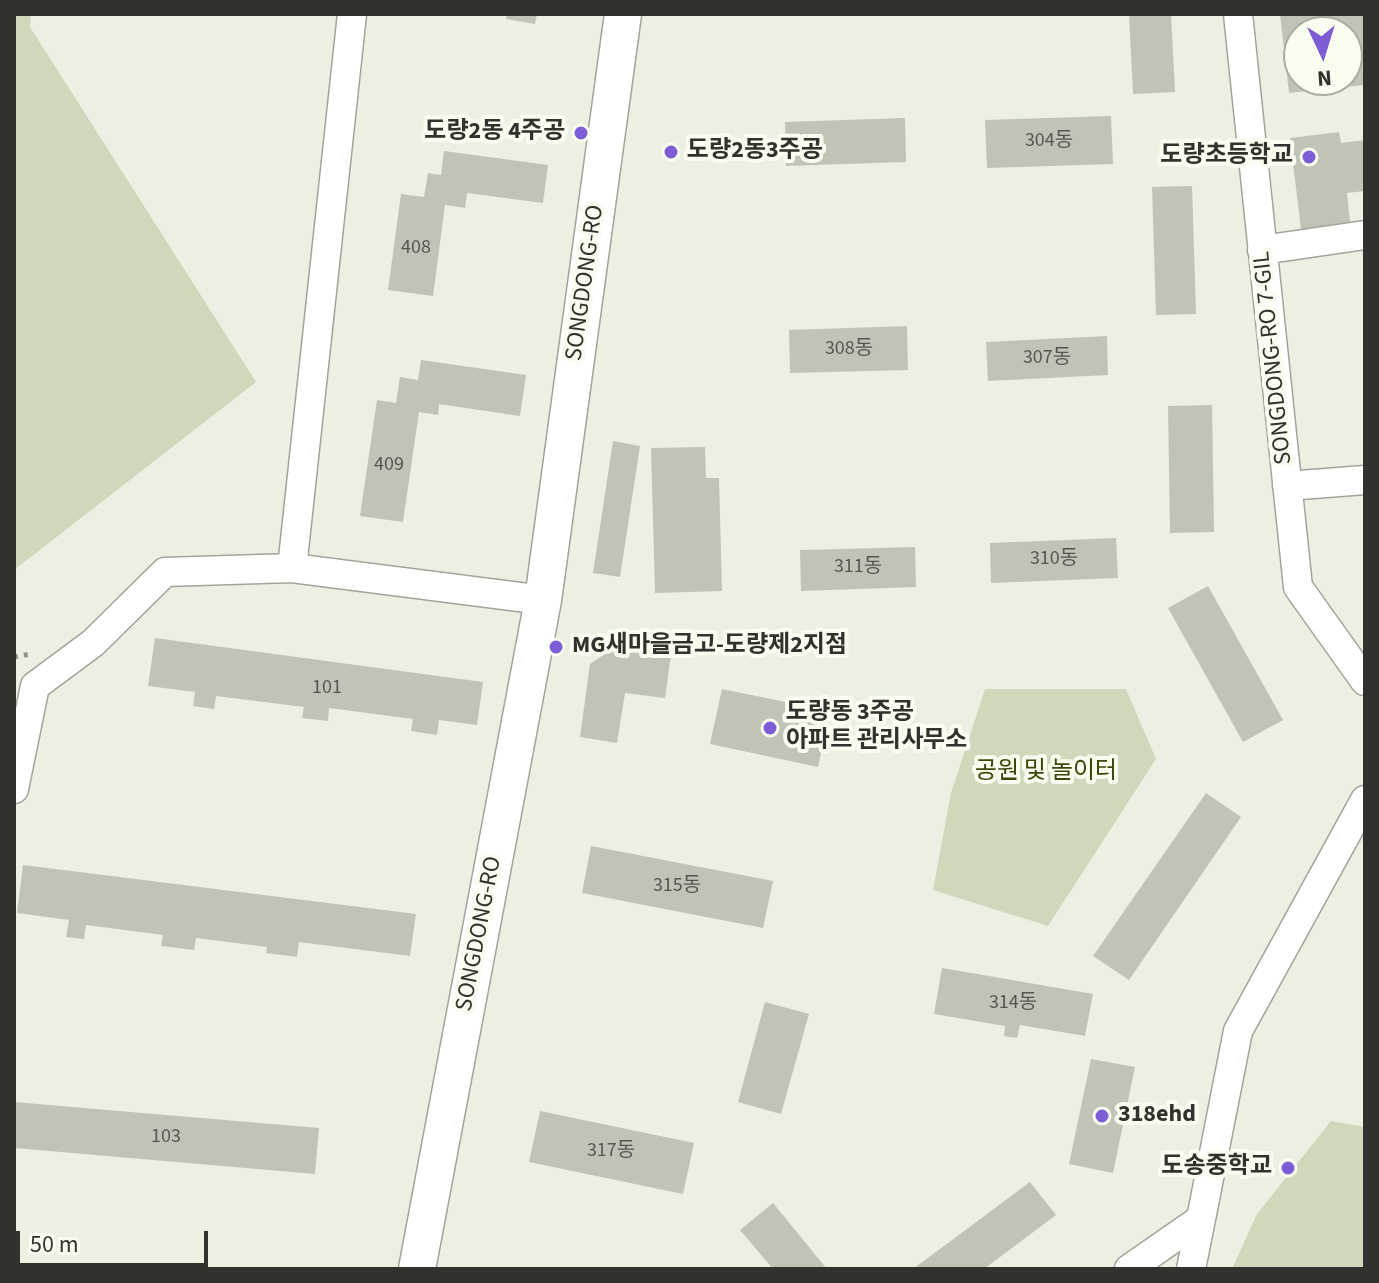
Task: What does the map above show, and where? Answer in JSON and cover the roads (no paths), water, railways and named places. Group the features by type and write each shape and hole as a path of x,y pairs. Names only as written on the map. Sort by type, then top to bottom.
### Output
{"street":[{"path":"292,568 352,14"},
{"name":"SONGDONG-RO","path":"417,1269 543,600 623,14"},
{"name":"SONGDONG-RO 7-GIL","path":"1238,14 1298,587 1365,681"},
{"path":"1262,250 1365,235"},
{"path":"1287,486 1365,480"},
{"path":"14,789 35,686 93,643 165,572 292,568 543,600"},
{"path":"1191,1269 1238,1031 1365,800"},
{"path":"1129,1269 1201,1219"}],"place":[{"name":"도량2동 4주공","path":"581,133"},
{"name":"도량2동3주공","path":"671,152"},
{"name":"도량초등학교","path":"1309,157"},
{"name":"MG새마을금고-도량제2지점","path":"556,647"},
{"name":"도량동 3주공 아파트 관리사무소","path":"770,728"},
{"name":"318ehd","path":"1102,1116"},
{"name":"도송중학교","path":"1288,1168"}],"park label":[{"name":"공원 및 놀이터","path":"1046,773"}]}
